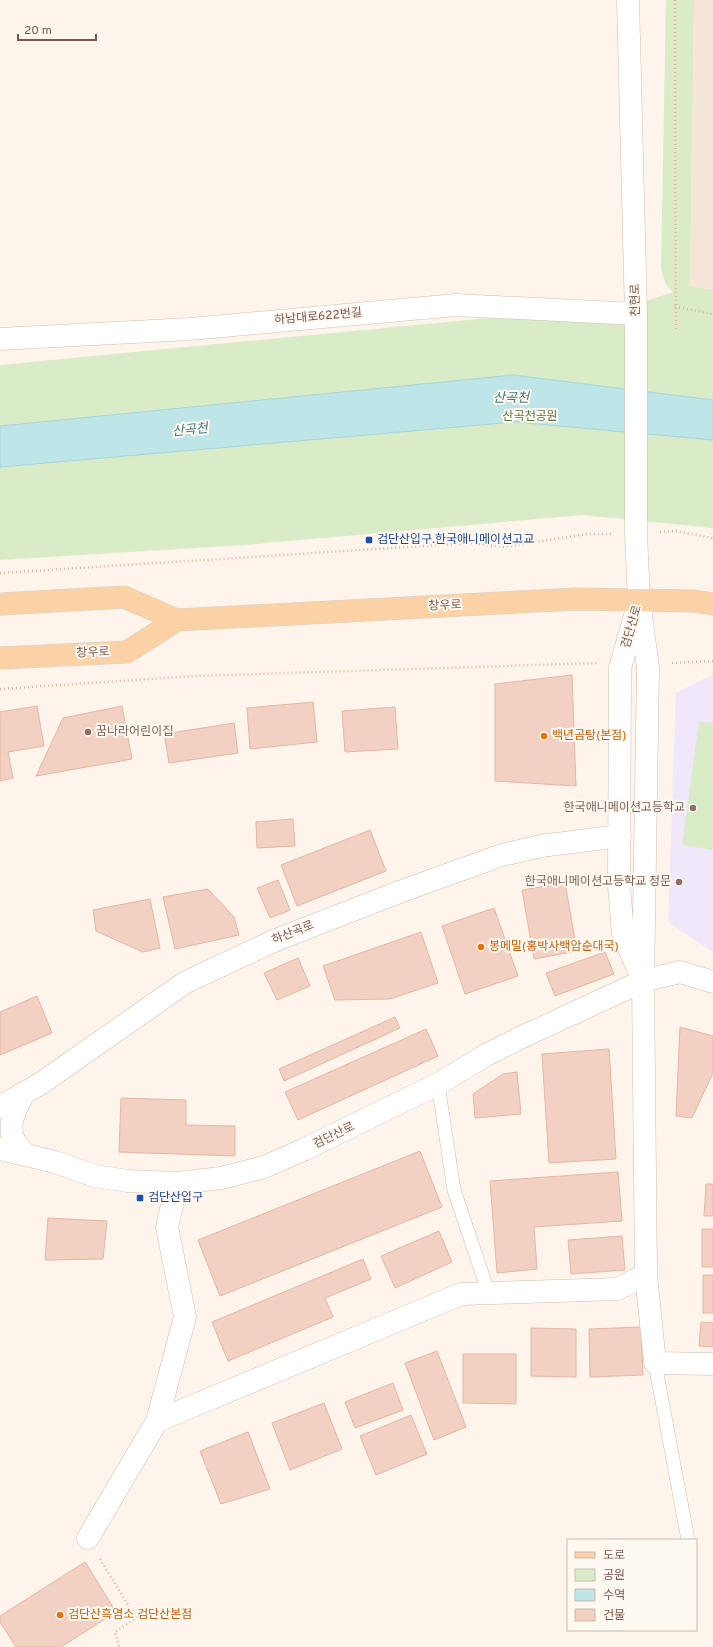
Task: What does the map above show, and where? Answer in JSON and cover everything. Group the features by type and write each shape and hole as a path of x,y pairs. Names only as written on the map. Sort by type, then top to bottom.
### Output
{"main road":[{"name":"창우로","path":"0,604 124,597 177,620 576,599 694,601 713,604"},
{"name":"창우로","path":"0,658 127,652 177,620"}],"street":[{"name":"천현로","path":"628,0 636,314 636,533 639,600"},
{"name":"하남대로622번길","path":"0,339 190,329 456,305 636,314"},
{"name":"검단산로","path":"639,600 647,663 645,929 643,981"},
{"name":"검단산로","path":"639,600 620,668 619,886 623,934 643,981"},
{"name":"하산곡로","path":"0,1107 40,1084 186,982 276,940 402,891 502,855 541,846 620,836"},
{"name":"검단산로","path":"0,1149 26,1155 95,1176 128,1181 177,1183 221,1178 264,1167 303,1150 438,1084 486,1055 522,1037 643,981 680,972 713,982"},
{"path":"643,981 646,1275 655,1363 713,1364"},
{"path":"24,1093 14,1111 12,1127 14,1141 26,1155"},
{"path":"88,1538 157,1420 185,1317 167,1227 177,1183"},
{"path":"157,1420 462,1294 617,1289 646,1275"}],"lane":[{"path":"438,1084 454,1190 489,1294"},
{"path":"655,1363 688,1539"}],"path":[{"path":"675,0 676,330"},
{"path":"675,307 713,314"},
{"path":"0,573 470,543 503,547 587,534 676,531 713,538"},
{"path":"647,663 713,661"},
{"path":"0,689 195,676 574,663 621,664"},
{"path":"88,1538 136,1618 115,1632 119,1647"}],"shaded area":[{"path":"694,0 713,0 713,290 690,286"},
{"name":"한국애니메이션고등학교","path":"713,674 713,952 668,922 676,693"}],"green space":[{"name":"산곡천공원","path":"666,0 694,0 690,286 713,290 713,528 582,515 244,545 0,560 0,365 540,313 594,318 673,292 666,284 661,268"},
{"path":"699,721 713,723 713,850 682,845"}],"water":[{"name":"산곡천","path":"513,375 713,400 713,440 515,422 0,467 0,426"}],"building":[{"path":"572,675 576,786 495,781 495,684"},
{"path":"313,702 317,742 250,749 247,708"},
{"path":"37,706 44,746 8,752 13,778 0,781 0,712"},
{"path":"122,706 132,759 36,776 63,718"},
{"path":"395,707 398,749 345,752 342,711"},
{"path":"234,723 238,753 169,763 164,734"},
{"path":"293,819 295,846 257,848 256,822"},
{"path":"370,830 386,871 297,906 281,865"},
{"path":"278,880 290,910 270,918 257,888"},
{"path":"565,883 577,951 534,959 522,890"},
{"path":"208,889 234,917 239,935 175,949 163,897"},
{"path":"150,899 160,948 143,952 96,931 93,910"},
{"path":"494,908 518,976 465,994 442,926"},
{"path":"421,932 438,983 390,999 335,1000 323,966"},
{"path":"605,952 614,974 555,996 546,973"},
{"path":"298,958 310,986 277,1000 264,973"},
{"path":"37,996 52,1033 0,1055 0,1012"},
{"path":"395,1017 400,1028 284,1081 279,1069"},
{"path":"680,1027 713,1036 713,1073 692,1118 676,1116"},
{"path":"426,1029 438,1056 298,1120 285,1092"},
{"path":"609,1049 616,1159 549,1163 542,1054"},
{"path":"517,1072 521,1114 475,1118 473,1094 503,1074"},
{"path":"121,1098 186,1100 186,1125 235,1126 235,1156 119,1152"},
{"path":"420,1151 442,1207 220,1296 198,1240"},
{"path":"618,1172 622,1221 534,1227 537,1269 497,1273 490,1181"},
{"path":"706,1184 713,1184 713,1216 704,1216"},
{"path":"48,1218 107,1221 103,1259 45,1260"},
{"path":"702,1229 713,1229 713,1267 702,1267"},
{"path":"439,1231 452,1262 395,1288 381,1256"},
{"path":"622,1236 625,1270 571,1274 568,1240"},
{"path":"363,1259 371,1279 325,1298 333,1317 228,1361 212,1322"},
{"path":"703,1275 713,1275 713,1313 703,1313"},
{"path":"701,1322 713,1323 713,1347 699,1346"},
{"path":"641,1327 643,1375 590,1377 589,1329"},
{"path":"531,1328 576,1329 576,1377 531,1376"},
{"path":"437,1351 466,1427 434,1440 405,1363"},
{"path":"463,1354 516,1354 516,1404 463,1403"},
{"path":"393,1383 403,1410 355,1428 345,1402"},
{"path":"324,1403 342,1449 290,1470 272,1423"},
{"path":"411,1415 427,1454 376,1475 360,1436"},
{"path":"248,1432 270,1489 221,1504 200,1451"},
{"path":"85,1562 116,1612 61,1647 16,1647 0,1622 0,1616"}],"place":[{"name":"검단산입구.한국애니메이션고교","path":"369,540"},
{"name":"꿈나라어린이집","path":"88,732"},
{"name":"백년곰탕(본점)","path":"544,736"},
{"name":"한국애니메이션고등학교","path":"693,808"},
{"name":"한국애니메이션고등학교 정문","path":"679,882"},
{"name":"봉메밀(홍박사백암순대국)","path":"481,947"},
{"name":"검단산입구","path":"140,1198"},
{"name":"검단산흑염소 검단산본점","path":"60,1615"}]}
